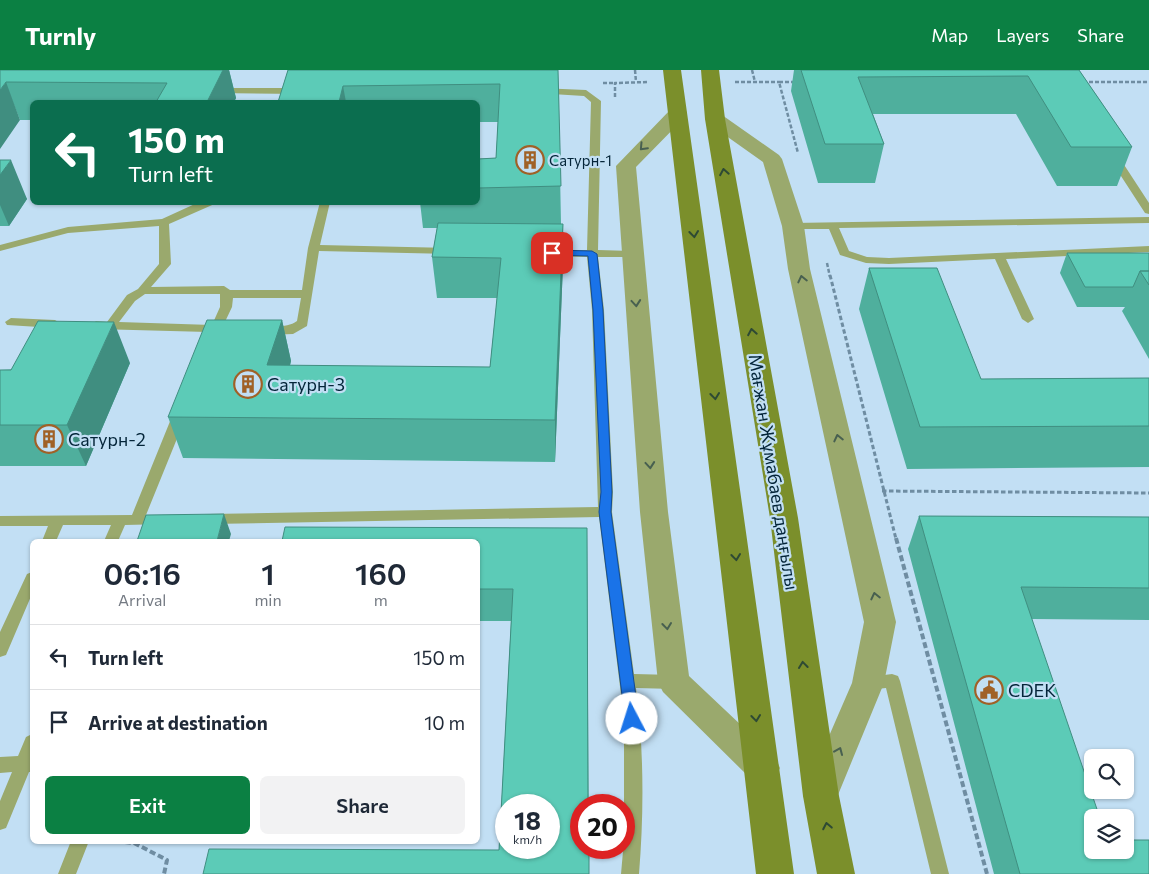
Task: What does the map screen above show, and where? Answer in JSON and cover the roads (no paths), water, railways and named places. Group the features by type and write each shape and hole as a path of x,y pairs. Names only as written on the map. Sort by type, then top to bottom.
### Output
{"main road":[{"path":"672,70 763,768 775,874"},
{"name":"Мағжан Жұмабаев даңғылы","path":"710,76 715,119 784,518 820,796 836,874"}],"street":[{"path":"678,113 626,166 654,512 674,682 763,768"},
{"path":"715,119 772,159 806,226 799,268 880,622 868,683 820,796"}],"lane":[{"path":"203,91 293,87 311,91"},
{"path":"288,100 293,87"},
{"path":"528,90 586,93 596,101 592,254 598,320 606,492 605,512 632,719 633,831 630,874"},
{"path":"1106,147 1149,211"},
{"path":"0,248 68,230 164,222 200,205"},
{"path":"250,330 293,330 303,323 314,248 324,205"},
{"path":"806,226 1149,220"},
{"path":"111,325 130,298 142,291 165,264 164,222"},
{"path":"833,226 844,253 866,260 889,261 1149,249"},
{"path":"314,248 463,251"},
{"path":"532,253 632,254"},
{"path":"999,256 1028,319"},
{"path":"142,291 224,290 227,294 228,302 207,347"},
{"path":"227,294 306,294"},
{"path":"11,322 232,329"},
{"path":"137,520 185,402"},
{"path":"196,519 605,512"},
{"path":"0,521 176,519"},
{"path":"50,539 58,520"},
{"path":"113,539 120,520"},
{"path":"0,650 30,582"},
{"path":"628,681 674,682"},
{"path":"868,683 892,682 940,874"},
{"path":"0,765 28,764 0,822"},
{"path":"67,874 79,844"}],"place":[{"name":"Сатурн-1","path":"530,160"},
{"name":"Сатурн-3","path":"248,384"},
{"name":"Сатурн-2","path":"49,439"},
{"name":"CDEK","path":"989,690"}]}
